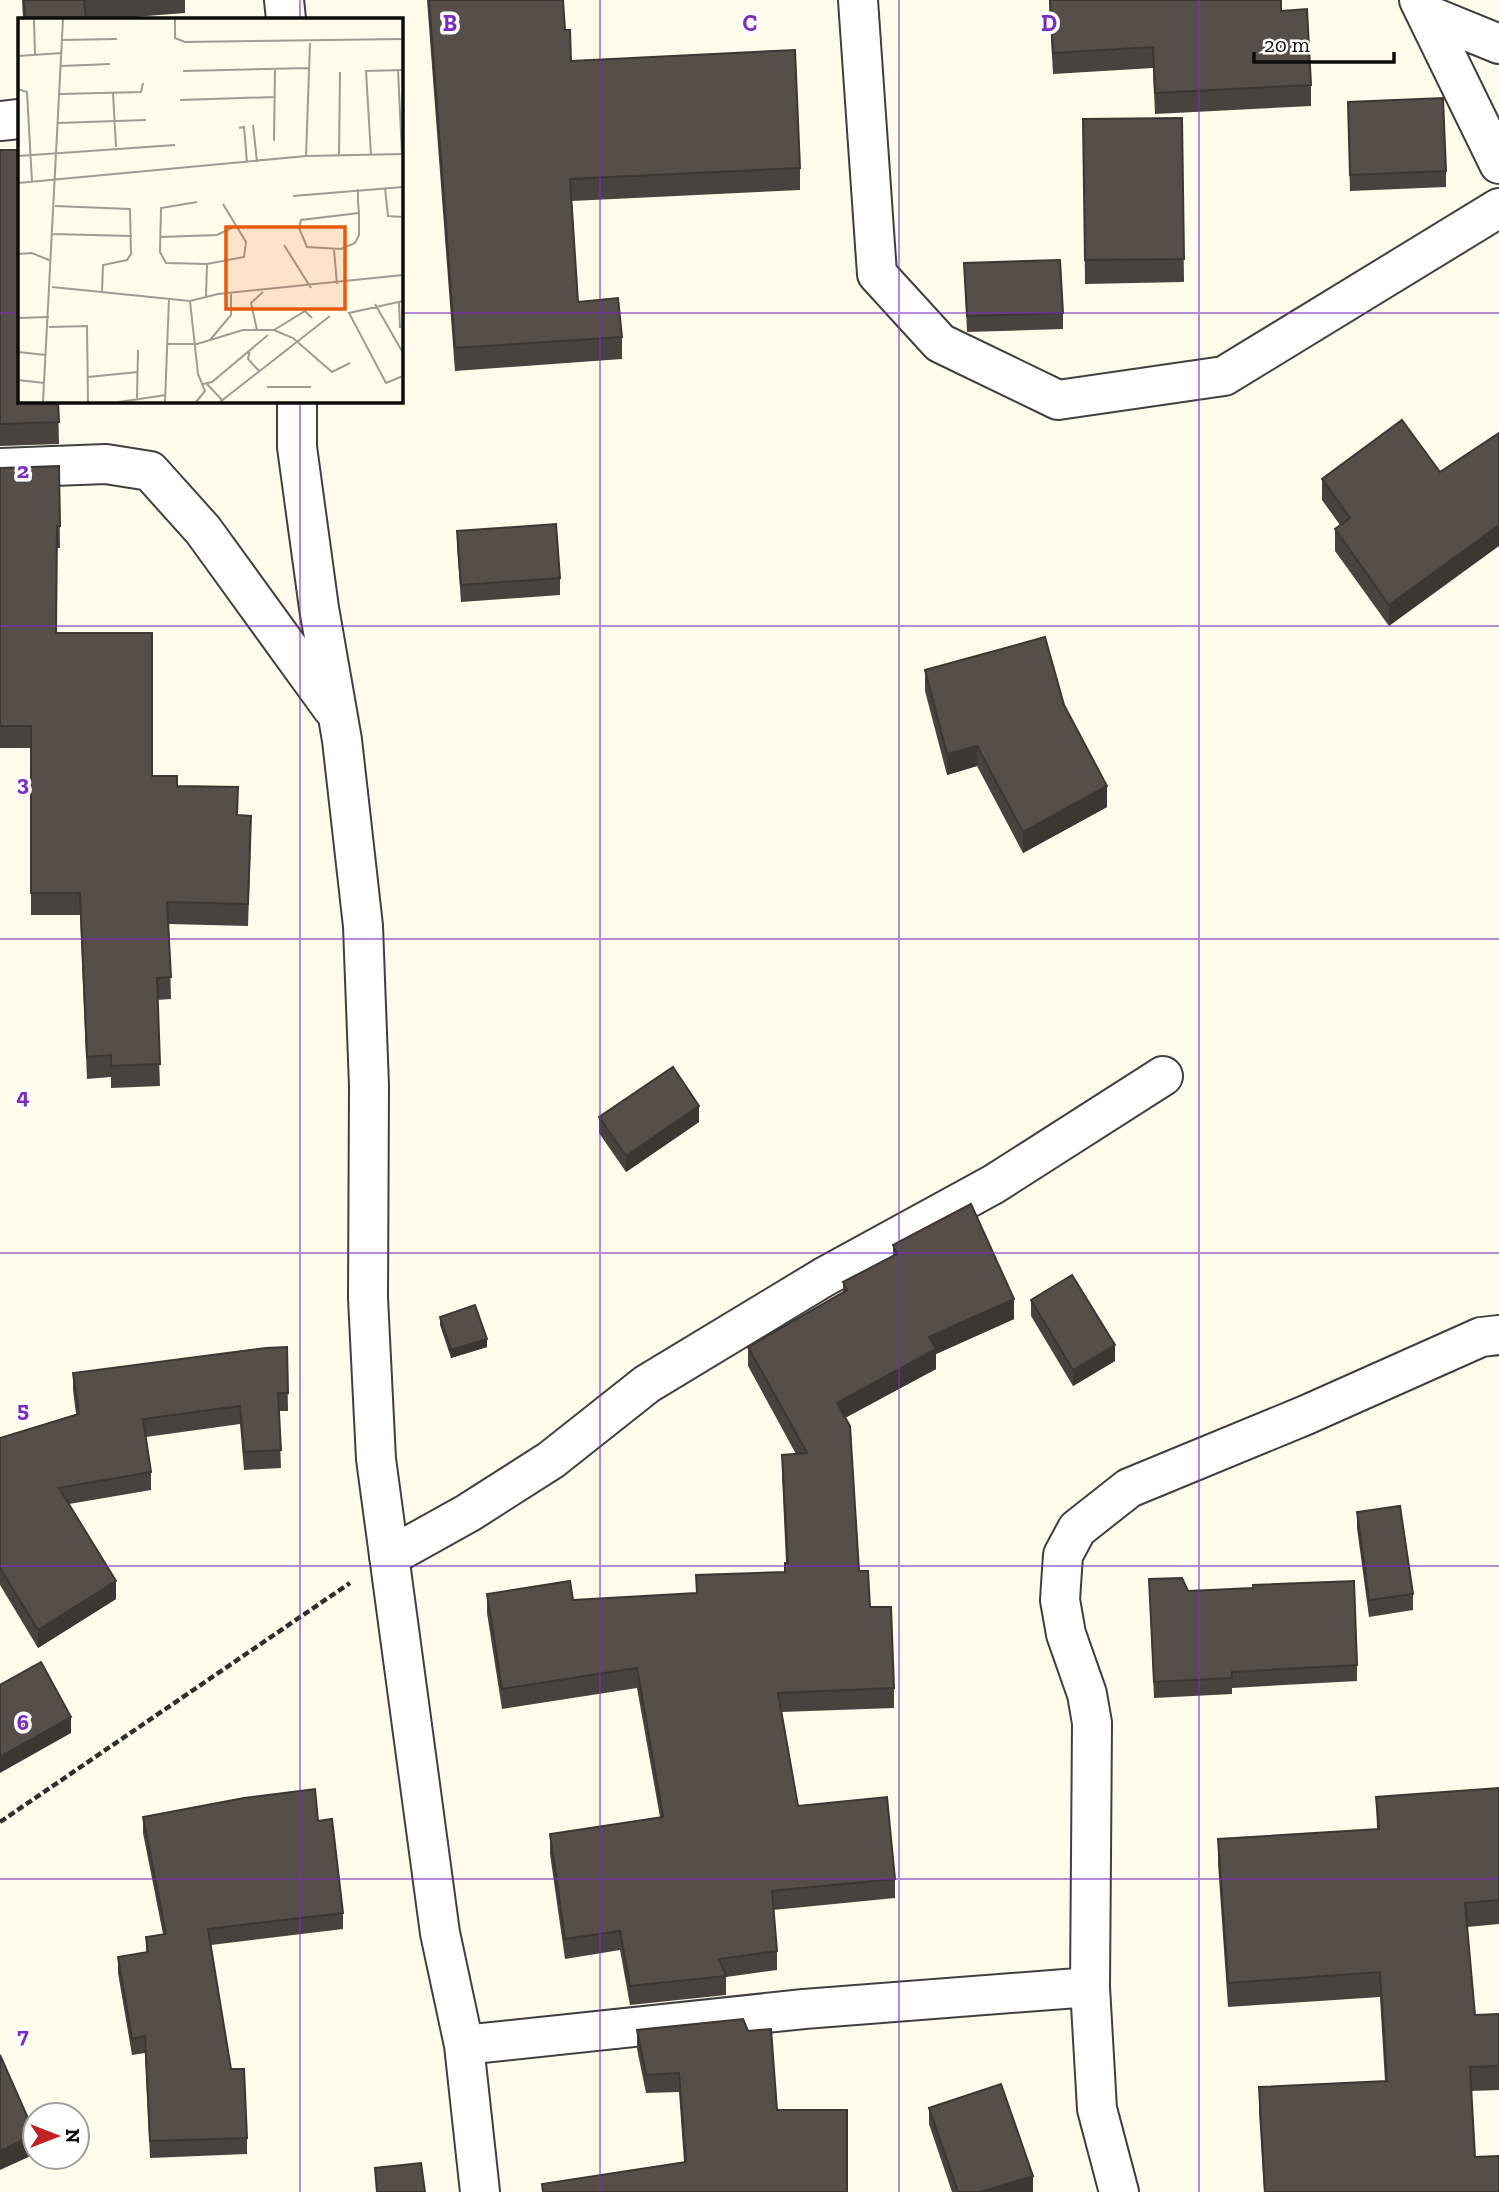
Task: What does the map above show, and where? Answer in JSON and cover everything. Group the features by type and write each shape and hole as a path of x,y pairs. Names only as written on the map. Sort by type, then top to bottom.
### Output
{"street":[{"path":"284,0 286,18"},
{"path":"858,0 877,274 940,343 1058,400 1224,376 1499,208"},
{"path":"1423,8 1499,44"},
{"path":"1423,8 1499,164"},
{"path":"0,121 18,119"},
{"path":"297,402 297,447 319,608 338,716 363,926 369,1086 369,1311 376,1459 440,1933 464,2045 480,2192"},
{"path":"0,468 106,464 150,471 203,530 338,716"},
{"path":"388,1557 468,1513 551,1460 647,1384 824,1277 994,1184 1163,1076"},
{"path":"1119,2192 1097,2109 1090,1987 1092,1723 1087,1694 1066,1634 1060,1600 1063,1555 1077,1529 1129,1488 1306,1415 1481,1337 1499,1335"},
{"path":"464,2045 804,2009 1090,1987"}],"path":[{"path":"0,1822 388,1557"}],"building":[{"path":"24,0 84,0 86,18 25,18"},
{"path":"429,0 563,0 565,30 570,30 571,61 795,50 800,168 570,179 578,302 618,298 622,337 455,348"},
{"path":"1050,0 1281,0 1281,11 1307,9 1311,85 1155,93 1153,47 1053,53"},
{"path":"1443,98 1446,171 1350,175 1348,102"},
{"path":"1182,118 1184,259 1085,260 1083,119"},
{"path":"0,150 18,150 18,402 58,402 59,422 0,424"},
{"path":"1060,260 1063,313 967,316 964,263"},
{"path":"1402,420 1440,472 1499,433 1499,525 1389,605 1335,529 1350,518 1322,479"},
{"path":"59,466 56,633 152,633 152,776 177,776 177,786 238,787 237,815 251,816 248,904 167,902 171,977 157,978 160,1064 111,1066 111,1055 87,1057 80,893 31,893 31,726 0,726 0,468"},
{"path":"556,524 560,578 461,585 457,531"},
{"path":"1045,637 1064,705 1107,786 1023,832 977,746 947,754 925,670"},
{"path":"673,1067 699,1106 626,1156 599,1117"},
{"path":"971,1204 1014,1299 929,1337 936,1349 837,1403 850,1426 859,1571 868,1571 870,1607 891,1607 894,1688 778,1693 798,1806 887,1797 895,1879 772,1891 777,1951 719,1959 726,1976 630,1986 620,1931 565,1939 550,1834 663,1817 637,1668 502,1689 487,1594 570,1581 573,1600 697,1593 696,1575 785,1572 785,1563 788,1563 782,1455 807,1453 748,1347 847,1290 843,1282 897,1254 893,1245"},
{"path":"1072,1275 1115,1345 1073,1370 1031,1300"},
{"path":"475,1305 487,1339 451,1350 440,1317"},
{"path":"287,1347 288,1393 278,1393 281,1450 244,1452 240,1406 143,1419 151,1472 59,1488 116,1581 38,1630 0,1568 0,1438 79,1414 73,1373"},
{"path":"1400,1506 1413,1594 1369,1600 1357,1512"},
{"path":"1182,1578 1188,1591 1354,1581 1357,1665 1232,1672 1232,1678 1154,1682 1149,1579"},
{"path":"41,1662 71,1717 0,1757 0,1685"},
{"path":"1499,1788 1499,1900 1465,1903 1475,2015 1499,2014 1499,2066 1470,2067 1475,2157 1499,2156 1499,2192 1265,2192 1259,2087 1387,2081 1380,1972 1228,1983 1218,1839 1379,1829 1376,1797"},
{"path":"315,1789 318,1821 332,1819 343,1913 208,1929 231,2069 244,2069 247,2138 150,2141 145,2036 132,2039 118,1957 148,1952 146,1937 166,1934 143,1817 244,1798"},
{"path":"743,2019 748,2031 771,2029 777,2110 847,2110 847,2192 543,2192 542,2184 686,2162 679,2073 646,2075 637,2030"},
{"path":"0,2055 21,2102 21,2141 0,2151"},
{"path":"1001,2084 1033,2176 980,2192 958,2192 929,2108"},
{"path":"421,2163 425,2192 377,2192 375,2168"}]}
